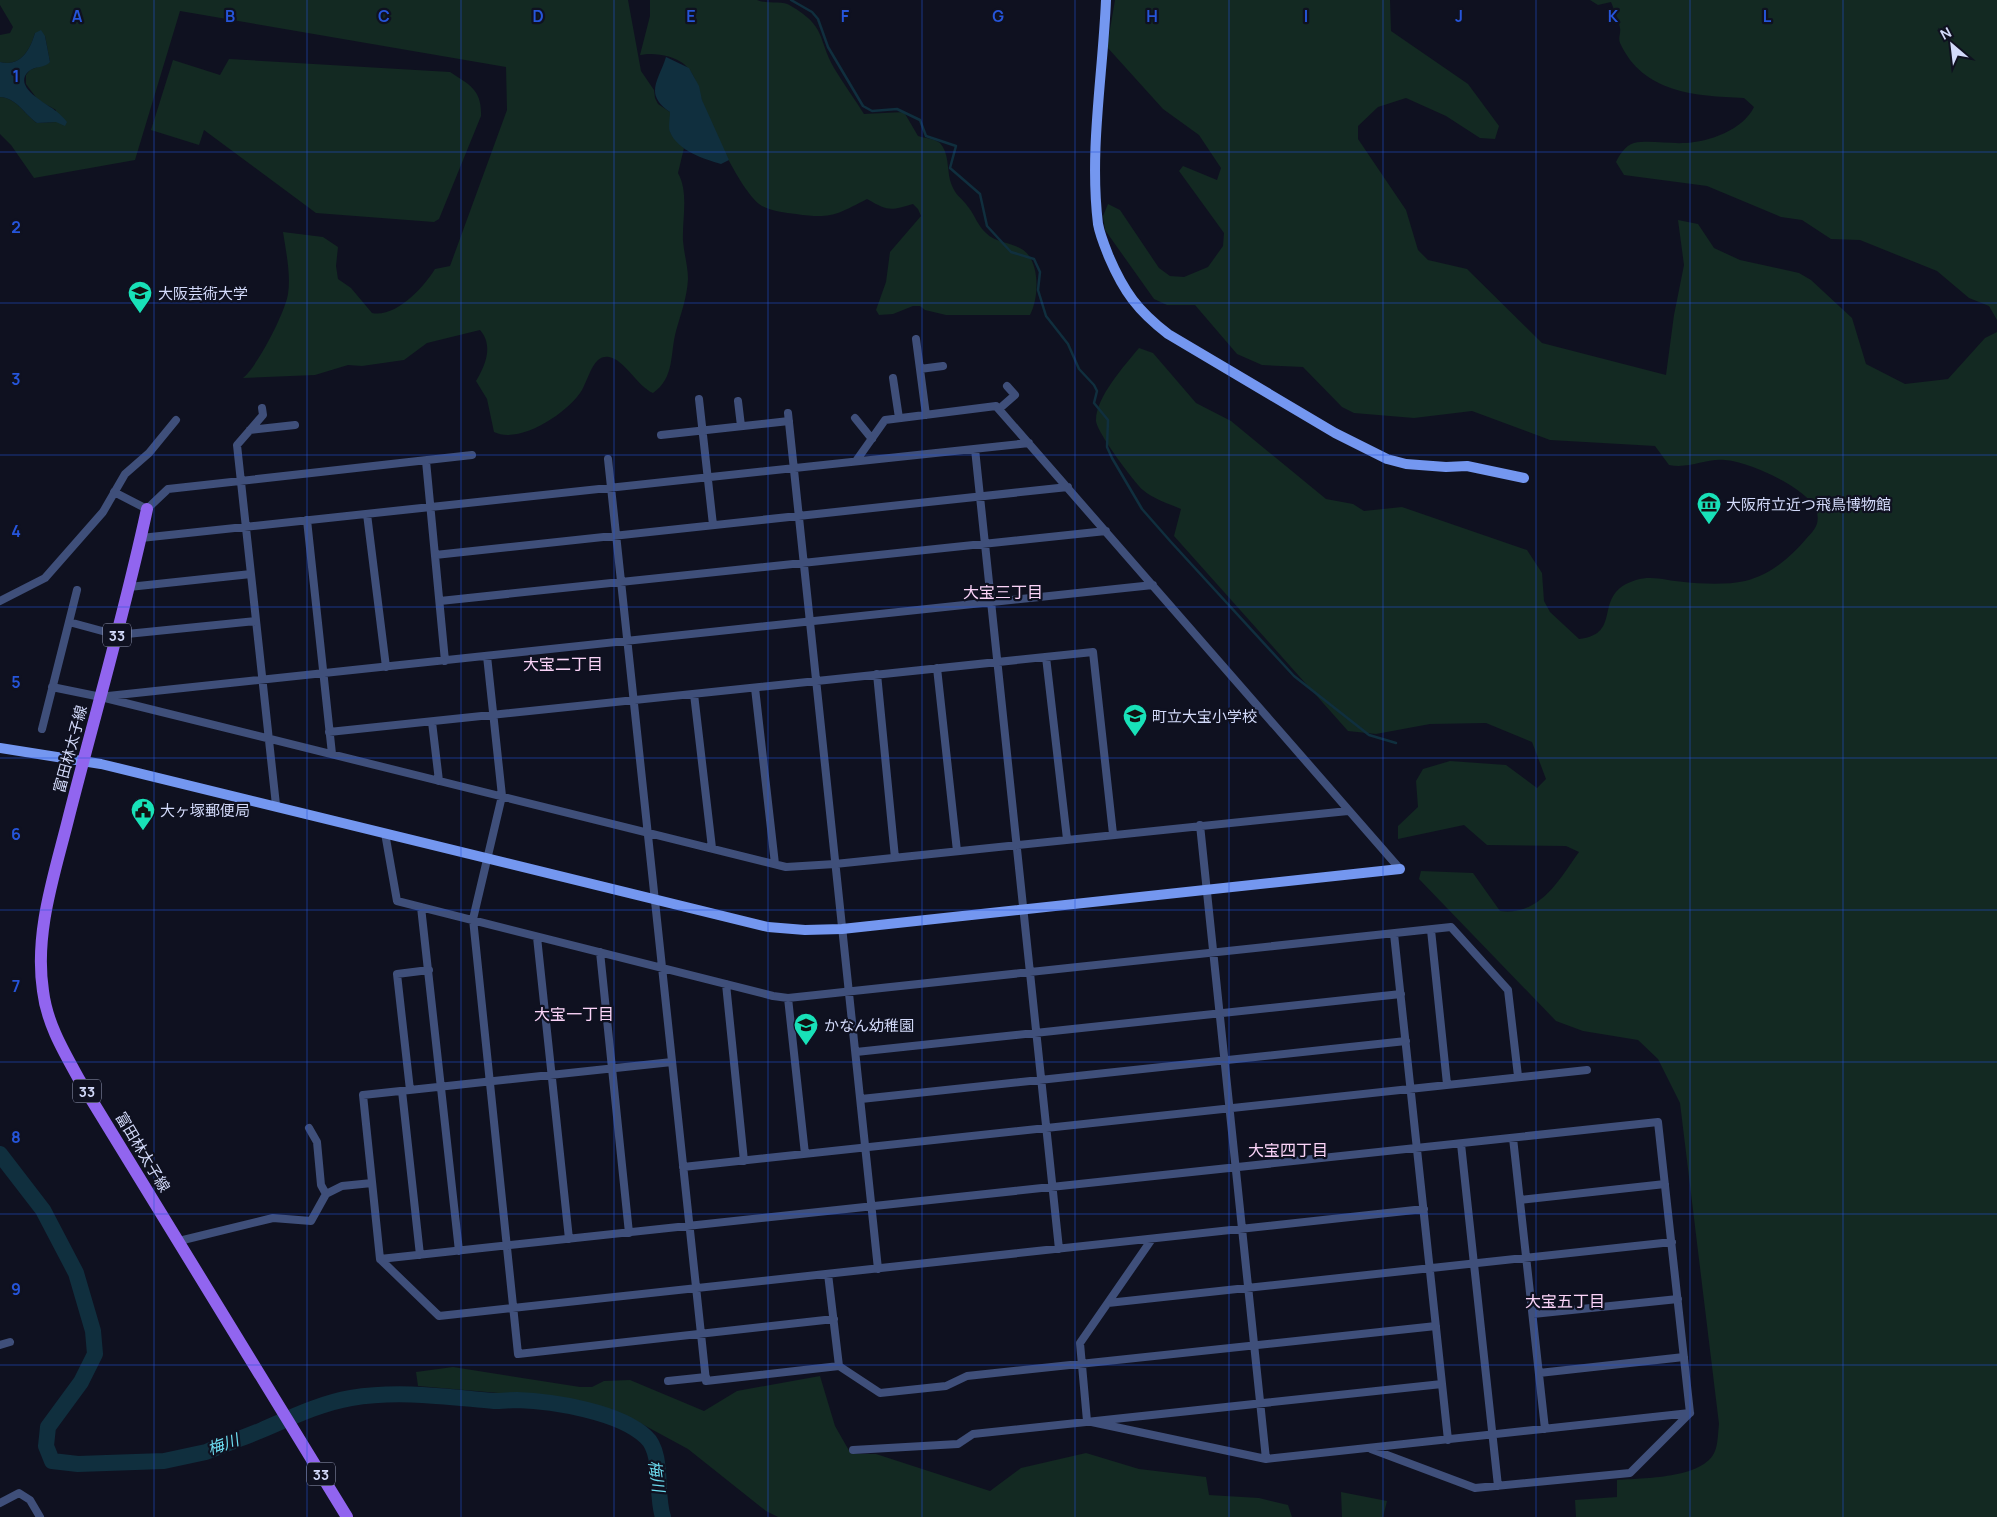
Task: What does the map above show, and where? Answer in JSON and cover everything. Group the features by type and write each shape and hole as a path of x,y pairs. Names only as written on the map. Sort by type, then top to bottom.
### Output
{"main road":[{"name":"富田林太子線","path":"147,509 118,635 83,760 49,899 42,937 41,972 46,1007 61,1048 347,1517"}],"street":[{"path":"1106,0 1096,159 1098,225 1104,244 1126,293 1146,317 1168,334 1335,433 1386,459 1406,464 1446,467 1468,466 1524,478"},
{"path":"916,339 926,415"},
{"path":"920,370 943,366"},
{"path":"893,378 899,418"},
{"path":"999,409 1015,395 1007,386"},
{"path":"699,399 713,525"},
{"path":"738,401 741,426"},
{"path":"856,461 885,420 996,406 1400,869"},
{"path":"262,408 263,415 237,445 276,805"},
{"path":"661,435 741,426 788,417 878,1269"},
{"path":"855,418 872,439"},
{"path":"0,601 45,578 103,512 124,474 148,454 176,420"},
{"path":"250,430 295,425"},
{"path":"141,538 1029,443"},
{"path":"975,449 1059,1249"},
{"path":"114,492 147,509 168,489 472,455"},
{"path":"608,459 613,488 706,1382 839,1366 880,1393 946,1386 967,1376 1436,1326"},
{"path":"426,461 445,660"},
{"path":"435,555 1068,487"},
{"path":"367,514 386,667"},
{"path":"307,520 332,754"},
{"path":"440,601 1106,531"},
{"path":"129,587 251,574"},
{"path":"101,697 1153,585"},
{"path":"42,730 77,590"},
{"path":"69,622 118,635 256,621"},
{"path":"329,732 1093,652 1113,834"},
{"path":"487,656 502,796 473,919 518,1354 834,1319"},
{"path":"1046,657 1067,839"},
{"path":"937,668 956,851"},
{"path":"877,674 896,858"},
{"path":"52,687 101,697 775,864 799,868 1348,811"},
{"path":"755,688 775,864"},
{"path":"694,694 712,848"},
{"path":"432,722 439,780"},
{"path":"0,748 83,760 276,805 385,834 768,927 805,930 842,928 1400,869"},
{"path":"1200,826 1218,1014 1266,1459"},
{"path":"385,834 397,901 788,998 1451,927 1508,990 1518,1076"},
{"path":"421,907 459,1251"},
{"path":"1430,930 1447,1084"},
{"path":"1394,934 1448,1440"},
{"path":"538,937 569,1239"},
{"path":"600,952 629,1233"},
{"path":"420,1255 398,974 429,970"},
{"path":"726,984 744,1160"},
{"path":"856,1052 1401,994"},
{"path":"788,998 805,1154"},
{"path":"861,1099 1224,1062 1406,1041"},
{"path":"672,1062 363,1095 380,1259 439,1316 1424,1209"},
{"path":"683,1167 1587,1070"},
{"path":"380,1259 1658,1122 1690,1413"},
{"path":"309,1128 316,1142 321,1185 326,1194"},
{"path":"1513,1138 1545,1429"},
{"path":"1461,1144 1498,1486"},
{"path":"179,1241 273,1218 311,1221 326,1194 342,1186 372,1183"},
{"path":"1520,1200 1665,1184"},
{"path":"1087,1421 1080,1343 1152,1239"},
{"path":"1108,1303 1672,1242"},
{"path":"828,1274 839,1366"},
{"path":"1533,1314 1678,1298"},
{"path":"0,1345 10,1342"},
{"path":"1539,1373 1684,1357"},
{"path":"668,1381 706,1377"},
{"path":"853,1450 958,1444 973,1434 1442,1384"},
{"path":"1087,1421 1266,1459 1690,1413"},
{"path":"1370,1448 1474,1488 1630,1473 1690,1413"},
{"path":"0,1503 19,1493 30,1500 40,1517"}],"green space":[{"path":"0,0 628,0 641,71 654,90 658,104 670,112 670,132 684,148 678,173 684,198 683,241 688,279 670,365 665,380 653,393 647,390 615,359 602,357 593,366 576,399 566,408 543,424 530,430 505,435 494,432 487,399 476,381 487,356 487,343 480,330 427,343 404,360 362,366 348,365 315,375 243,378 263,352 286,303 289,279 283,232 323,237 338,247 336,266 338,279 351,288 372,313 390,311 400,306 417,292 435,269 450,266 507,110 506,67 180,11 135,160 34,178 11,145 0,134 0,97 16,103 37,123 56,122 56,110 38,100 26,84 26,75 30,70 50,62 45,36 35,33 24,56 14,62 0,62 0,35 10,33 13,27 0,5"},
{"path":"650,0 757,0 787,4 811,20 820,34 834,68 864,114 904,112 918,136 935,140 943,147 954,190 969,208 983,230 991,237 1016,246 1027,253 1034,265 1036,279 1035,302 1030,315 946,315 925,310 920,306 913,306 893,314 879,315 876,310 886,282 890,252 921,216 918,209 913,204 889,209 867,199 840,212 826,216 787,213 762,206 754,199 736,173 719,141 706,112 696,81 688,68 669,56 657,54 640,55 650,16"},
{"path":"1115,0 1390,0 1391,31 1468,84 1499,126 1495,139 1480,138 1446,116 1406,98 1378,107 1358,126 1358,139 1406,210 1418,250 1428,260 1467,269 1542,343 1666,375 1674,315 1684,265 1678,220 1698,224 1714,248 1740,260 1799,273 1811,280 1852,318 1866,364 1905,384 1948,379 1985,338 1997,332 1997,1517 1576,1517 1575,1500 1617,1497 1617,1480 1671,1475 1699,1467 1709,1460 1715,1451 1719,1424 1680,1103 1658,1059 1638,1040 1583,1031 1556,1021 1419,879 1421,871 1473,873 1500,911 1514,911 1526,908 1547,894 1579,852 1566,846 1487,845 1464,825 1398,839 1398,826 1418,807 1416,781 1423,769 1450,761 1506,765 1537,788 1546,779 1532,742 1486,723 1430,724 1376,734 1348,731 1174,536 1181,509 1151,496 1138,485 1116,456 1097,426 1097,411 1112,382 1139,348 1153,353 1196,403 1231,421 1326,499 1353,504 1364,511 1402,507 1527,550 1542,573 1544,601 1550,612 1579,639 1593,636 1601,630 1614,594 1622,586 1636,580 1654,578 1691,583 1723,584 1745,581 1763,575 1786,559 1800,546 1815,528 1818,517 1817,513 1813,504 1791,486 1748,465 1735,462 1711,460 1684,466 1669,465 1655,446 1550,440 1472,411 1414,418 1354,413 1342,407 1303,367 1262,365 1237,354 1195,305 1167,305 1154,299 1105,230 1103,216 1108,204 1120,210 1159,268 1170,276 1184,277 1208,267 1223,246 1224,233 1179,171 1183,166 1217,180 1221,168 1199,135 1163,109 1107,47"},
{"path":"1590,0 1997,0 1997,320 1989,306 1969,298 1937,271 1860,240 1831,239 1802,220 1781,217 1707,186 1624,175 1616,162 1623,151 1631,144 1646,142 1685,143 1714,137 1734,128 1742,122 1754,107 1744,98 1689,93 1656,82 1630,60 1620,43 1618,18 1611,2 1598,5"},
{"path":"229,59 450,72 469,85 477,94 481,107 481,116 439,219 434,222 316,213 204,130 199,145 151,130 173,60 220,75"},
{"path":"453,1367 580,1387 592,1387 604,1381 630,1380 704,1411 737,1391 820,1376 835,1426 851,1454 876,1454 990,1491 1021,1468 1086,1453 1139,1469 1206,1477 1209,1495 1259,1498 1288,1505 1292,1517 778,1517 766,1511 688,1449 629,1417 554,1398 418,1386 416,1372"},
{"path":"1341,1492 1387,1501 1383,1517 1342,1517"}],"water":[{"path":"41,30 45,36 50,62 29,71 24,83 33,94 67,122 65,126 56,122 37,123 16,103 0,97 0,62 7,63 19,60 27,51 35,33"},
{"path":"666,57 689,68 699,86 702,100 729,160 721,164 700,157 685,149 674,139 669,130 670,112 657,99 655,93 655,87"}],"waterway":[{"path":"791,0 812,12 818,19 828,47 863,106 872,111 897,109 920,120 926,136 956,146 950,168 980,194 987,226 1011,252 1034,259 1040,272 1038,290 1046,316 1068,344 1079,369 1097,391 1094,403 1108,420 1107,447 1142,509 1294,676 1369,735 1396,743"},
{"name":"梅川","path":"0,1154 43,1210 76,1273 93,1331 95,1354 81,1382 48,1427 46,1446 52,1461 78,1464 164,1461 206,1452 306,1411 328,1403 351,1398 405,1394 494,1401 532,1401 567,1406 603,1415 634,1428 646,1437 652,1444 655,1453 663,1517"}],"place":[{"name":"大阪芸術大学","path":"140,314"},
{"name":"大阪府立近つ飛鳥博物館","path":"1709,525"},
{"name":"町立大宝小学校","path":"1135,737"},
{"name":"大ヶ塚郵便局","path":"143,831"},
{"name":"かなん幼稚園","path":"806,1046"}],"district":[{"name":"大宝三丁目","path":"1003,592"},
{"name":"大宝二丁目","path":"563,664"},
{"name":"大宝一丁目","path":"574,1014"},
{"name":"大宝四丁目","path":"1288,1150"},
{"name":"大宝五丁目","path":"1565,1301"}]}
